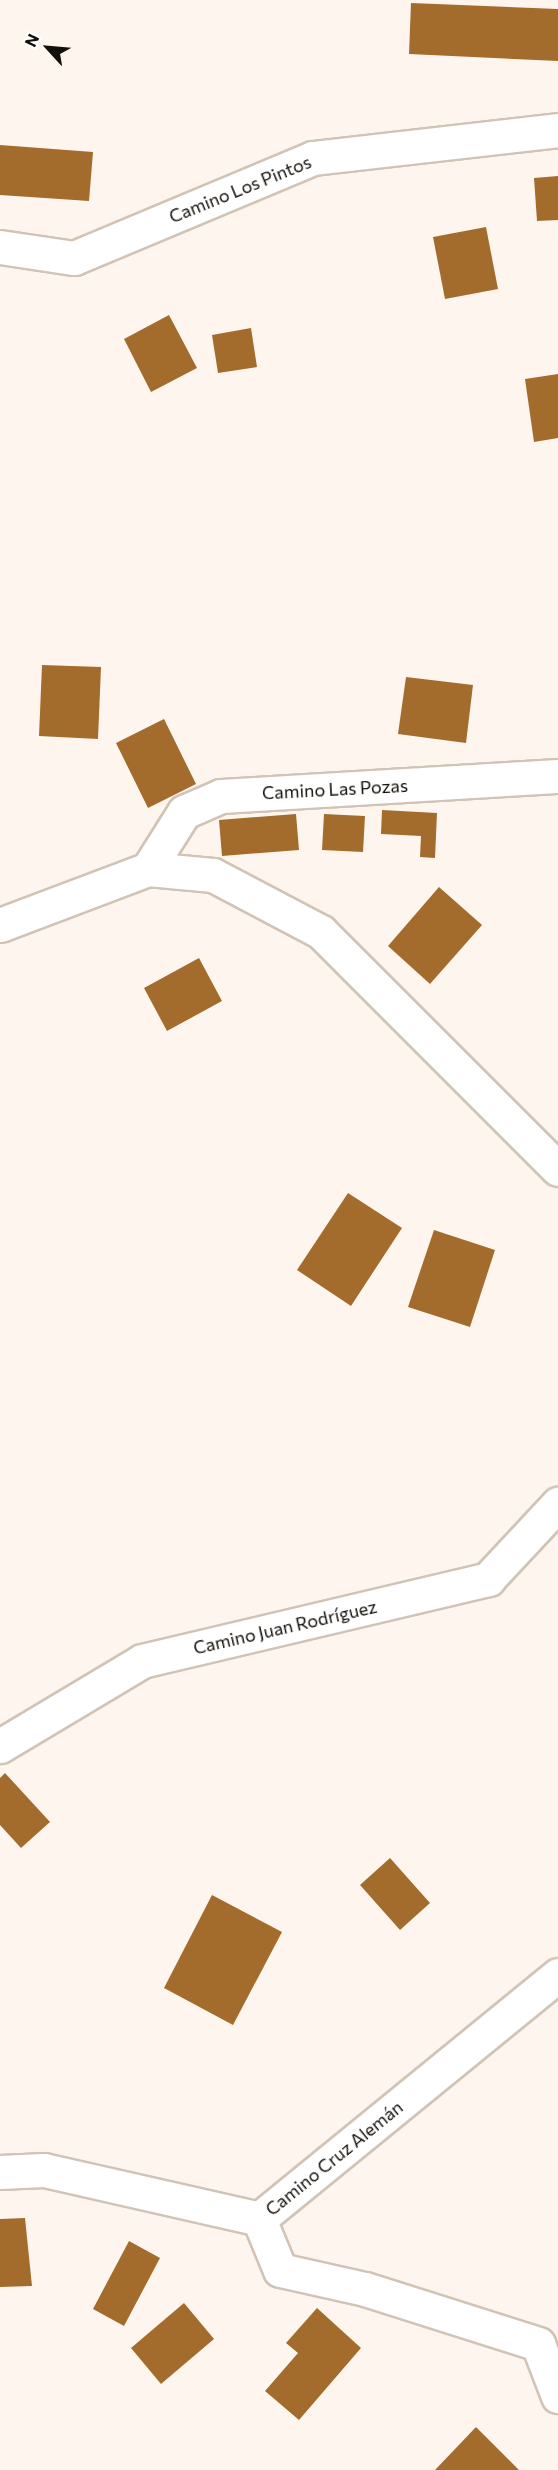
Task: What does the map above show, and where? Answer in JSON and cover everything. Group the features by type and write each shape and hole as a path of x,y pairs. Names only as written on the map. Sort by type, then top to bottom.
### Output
{"street":[{"name":"Camino Los Pintos","path":"0,248 74,258 313,158 558,130"},
{"name":"Camino Las Pozas","path":"148,869 184,812 221,796 558,776"},
{"path":"0,925 148,869 213,875 321,932 558,1169"},
{"name":"Camino Juan Rodríguez","path":"0,1746 142,1661 488,1579 558,1504"},
{"name":"Camino Cruz Alemán","path":"0,2172 44,2170 259,2219 558,1975"},
{"path":"259,2219 280,2270 366,2289 538,2344 558,2396"}],"building":[{"path":"411,3 558,9 558,61 409,54"},
{"path":"0,145 93,152 89,201 0,195"},
{"path":"558,176 558,220 537,221 534,178"},
{"path":"486,227 498,289 445,299 433,237"},
{"path":"169,315 197,368 151,392 124,339"},
{"path":"251,328 257,367 218,373 212,335"},
{"path":"558,374 558,438 534,442 525,379"},
{"path":"42,665 101,667 98,739 39,736"},
{"path":"406,677 473,685 466,743 398,734"},
{"path":"164,719 196,784 148,808 116,743"},
{"path":"382,810 437,813 435,858 420,857 421,836 381,834"},
{"path":"296,814 299,850 222,856 219,820"},
{"path":"324,814 365,816 363,852 322,850"},
{"path":"439,887 482,925 430,984 388,946"},
{"path":"199,958 222,1001 167,1031 144,988"},
{"path":"348,1193 402,1228 351,1306 297,1270"},
{"path":"434,1230 495,1250 470,1327 408,1307"},
{"path":"5,1773 50,1822 21,1848 0,1825 0,1778"},
{"path":"390,1858 430,1903 400,1930 360,1885"},
{"path":"212,1895 282,1932 233,2025 164,1988"},
{"path":"25,2218 32,2286 0,2287 0,2219"},
{"path":"129,2241 160,2258 124,2326 93,2309"},
{"path":"184,2303 214,2339 161,2384 131,2348"},
{"path":"317,2308 361,2348 299,2420 265,2391 298,2353 286,2343"},
{"path":"476,2427 519,2470 435,2470"}]}
